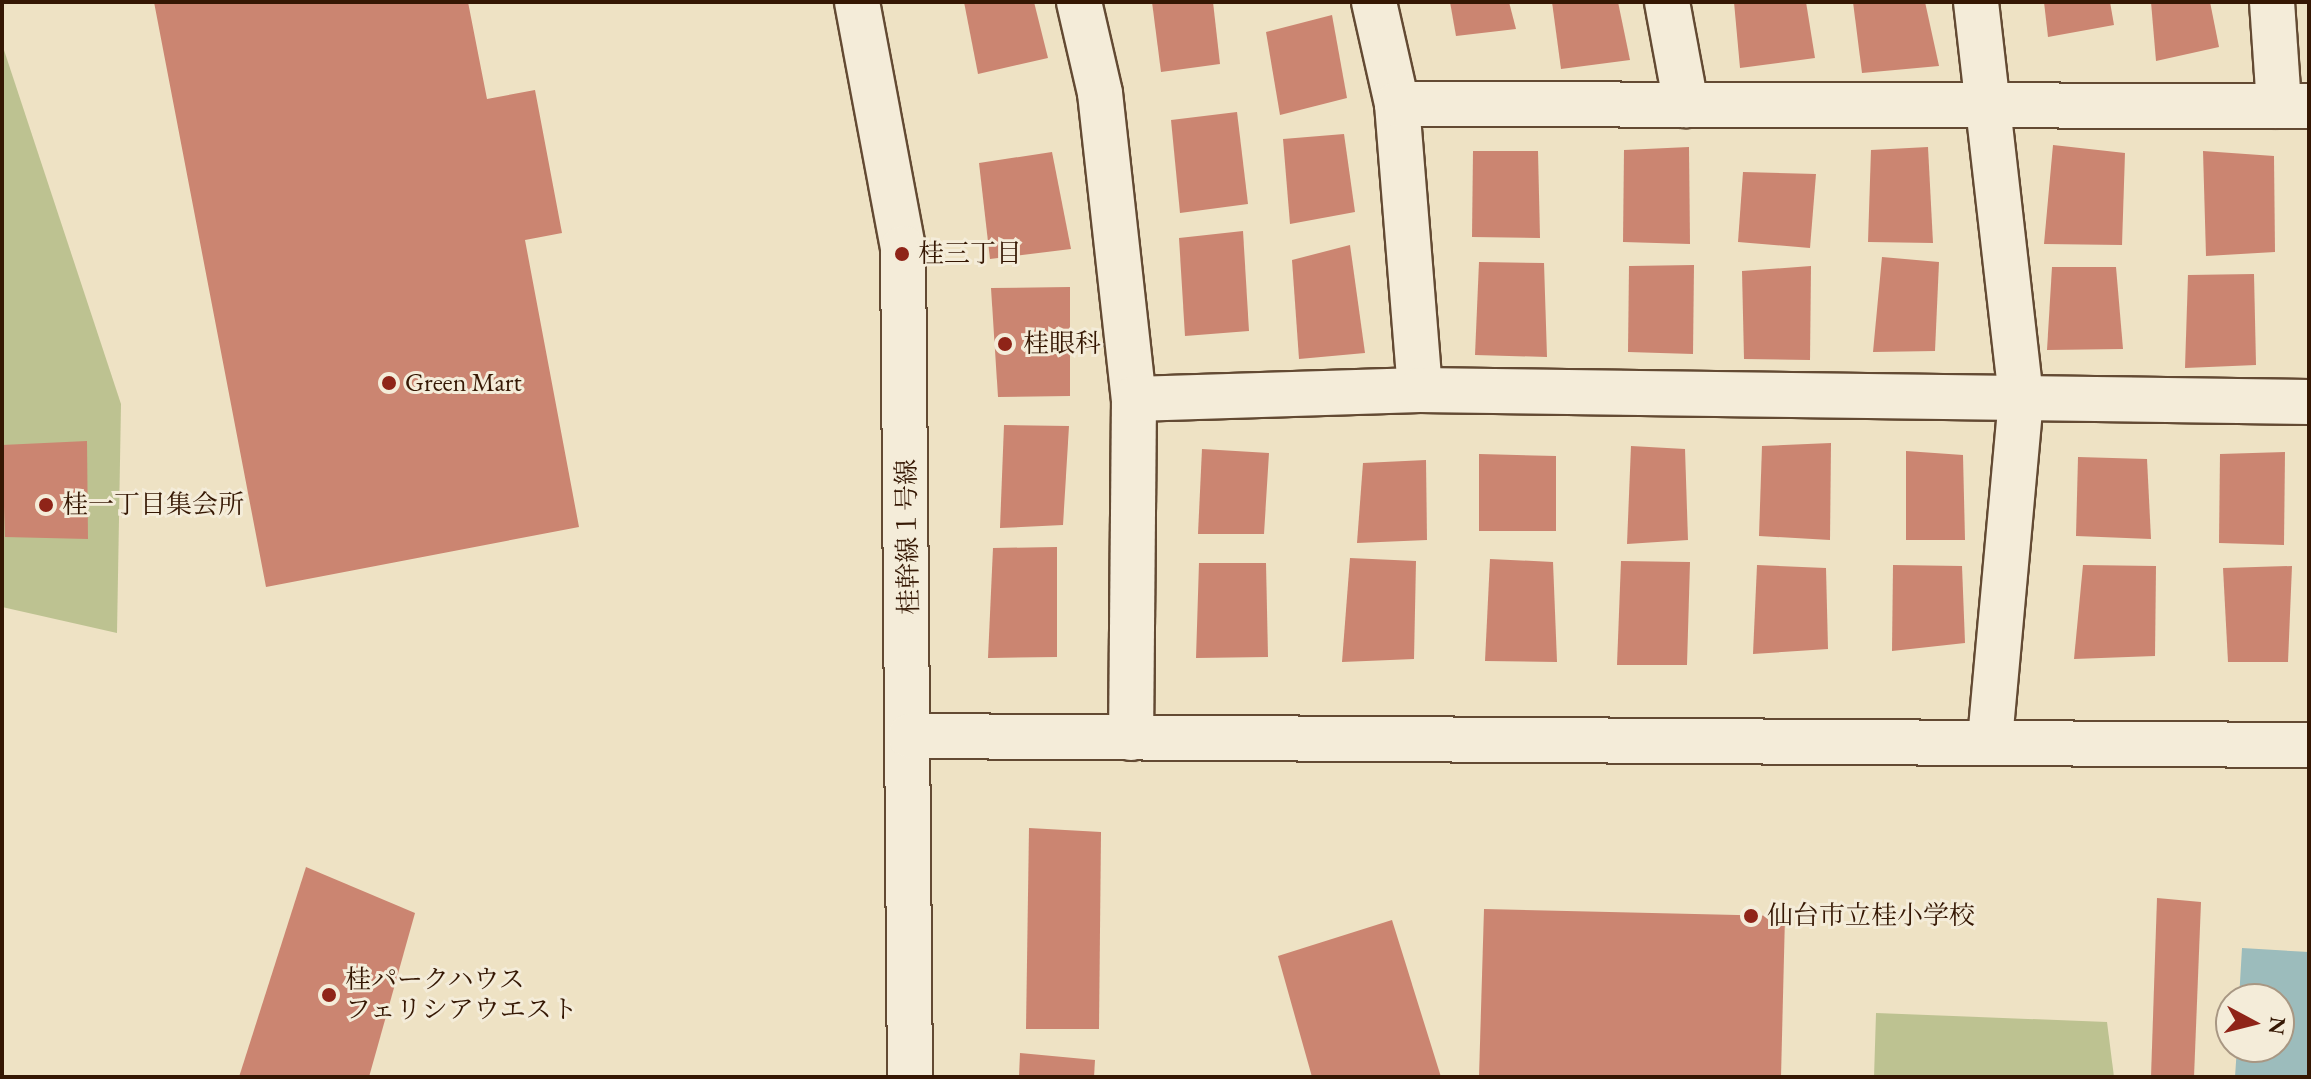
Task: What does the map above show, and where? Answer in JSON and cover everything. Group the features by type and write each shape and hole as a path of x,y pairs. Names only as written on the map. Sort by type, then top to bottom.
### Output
{"street":[{"name":"桂幹線１号線","path":"857,2 903,248 910,736 910,1077"},
{"path":"1079,2 1100,93 1134,399 1131,738"},
{"path":"1374,2 1397,104 1420,390"},
{"path":"1667,2 1686,105"},
{"path":"1976,2 2021,399 1990,740"},
{"path":"1397,104 2294,106 2272,2"},
{"path":"1134,399 1420,390 2309,402"},
{"path":"910,736 1990,740 2309,745"}],"green space":[{"path":"2,44 121,404 117,633 2,607"},
{"path":"1876,1013 2107,1022 2114,1077 1874,1077"}],"water":[{"path":"2242,948 2309,952 2309,1077 2235,1077 2236,1063 2295,1063 2295,983 2240,983"}],"building":[{"name":"Green Mart","path":"154,2 468,2 487,99 535,90 562,233 525,240 579,527 266,587"},
{"path":"964,2 1034,2 1048,58 978,74"},
{"path":"1152,2 1213,2 1220,64 1161,72"},
{"path":"1450,2 1509,2 1516,29 1456,36"},
{"path":"1552,2 1618,2 1630,60 1561,69"},
{"path":"1734,2 1806,2 1815,58 1740,68"},
{"path":"1853,2 1925,2 1939,66 1862,73"},
{"path":"2044,2 2110,2 2114,25 2048,37"},
{"path":"2151,2 2210,2 2219,47 2156,61"},
{"path":"1332,15 1347,98 1280,115 1266,32"},
{"path":"1237,112 1248,204 1180,213 1171,120"},
{"path":"1344,134 1355,212 1290,224 1283,139"},
{"path":"2053,145 2125,153 2122,245 2044,244"},
{"path":"1689,147 1690,244 1623,242 1624,150"},
{"path":"1928,147 1933,243 1868,242 1871,150"},
{"path":"1473,151 1538,151 1540,238 1472,237"},
{"path":"2203,151 2274,156 2275,252 2206,256"},
{"path":"1052,152 1071,249 990,259 979,163"},
{"path":"1743,172 1816,174 1810,248 1738,242"},
{"path":"1243,231 1249,331 1185,336 1179,238"},
{"path":"1350,245 1365,353 1299,359 1292,260"},
{"path":"1882,257 1939,262 1935,351 1873,352"},
{"path":"1479,262 1544,263 1547,357 1475,355"},
{"path":"1694,265 1693,354 1628,352 1629,266"},
{"path":"1811,266 1810,360 1744,359 1742,271"},
{"path":"2052,267 2116,267 2123,349 2047,350"},
{"path":"2254,274 2256,365 2185,368 2188,275"},
{"path":"1070,287 1070,396 998,397 991,288"},
{"path":"1004,425 1069,426 1063,525 1000,528"},
{"name":"桂一丁目集会所","path":"87,441 88,539 5,537 2,445"},
{"path":"1831,443 1830,540 1759,536 1762,446"},
{"path":"1631,446 1685,449 1688,540 1627,544"},
{"path":"1202,449 1269,453 1264,534 1198,534"},
{"path":"1906,451 1963,455 1965,540 1906,540"},
{"path":"2285,452 2284,545 2219,543 2220,454"},
{"path":"1479,454 1556,456 1556,531 1479,531"},
{"path":"2078,457 2147,459 2151,539 2076,536"},
{"path":"1426,460 1427,540 1357,543 1363,463"},
{"path":"1057,547 1057,657 988,658 993,548"},
{"path":"1350,558 1416,561 1414,659 1342,662"},
{"path":"1490,559 1553,562 1557,662 1485,661"},
{"path":"1621,561 1690,562 1687,665 1617,665"},
{"path":"1199,563 1266,563 1268,657 1196,658"},
{"path":"1757,565 1826,568 1828,649 1753,654"},
{"path":"1893,565 1962,566 1965,643 1892,651"},
{"path":"2083,565 2156,566 2155,656 2074,659"},
{"path":"2292,566 2288,662 2228,662 2223,568"},
{"path":"1029,828 1101,832 1099,1029 1026,1029"},
{"name":"桂パークハウス フェリシアウエスト","path":"306,867 415,913 369,1077 239,1077"},
{"path":"2157,898 2201,902 2194,1077 2151,1077"},
{"path":"1484,909 1785,916 1781,1077 1479,1077"},
{"path":"1392,920 1441,1077 1312,1077 1278,956"},
{"path":"1020,1053 1095,1060 1094,1077 1019,1077"}],"place":[{"name":"桂三丁目","path":"902,254"},
{"name":"桂眼科","path":"1005,344"},
{"name":"Green Mart","path":"389,383"},
{"name":"桂一丁目集会所","path":"46,505"},
{"name":"仙台市立桂小学校","path":"1751,916"},
{"name":"桂パークハウス フェリシアウエスト","path":"329,995"}]}
